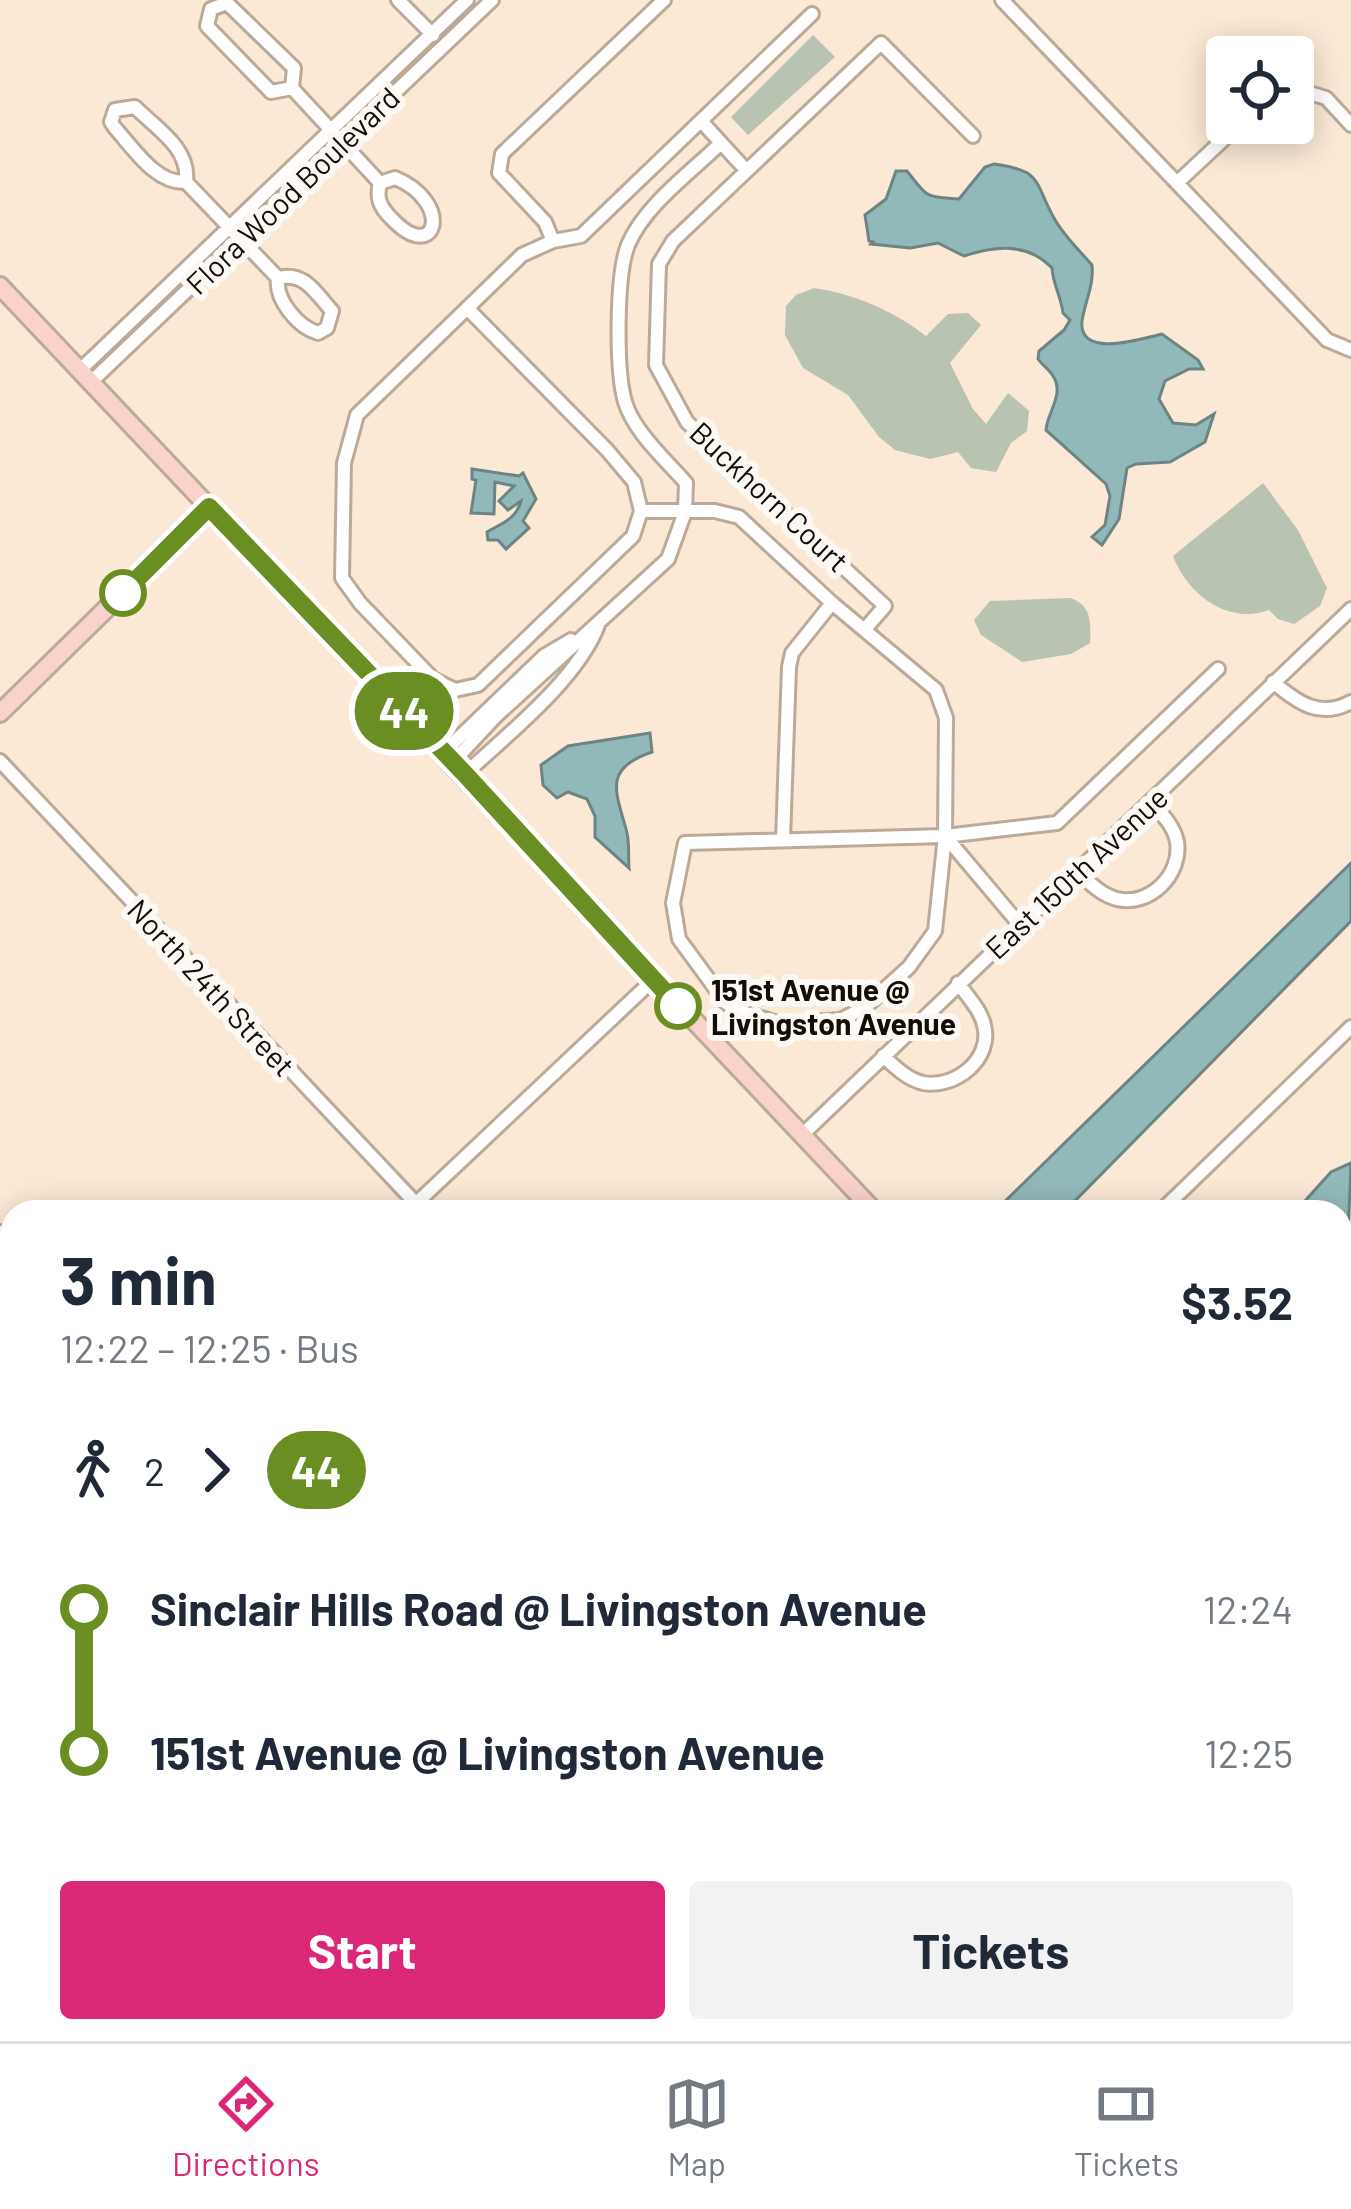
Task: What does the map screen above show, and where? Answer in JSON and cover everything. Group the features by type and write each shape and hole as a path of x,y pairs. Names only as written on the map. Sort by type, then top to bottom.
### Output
{"street":[{"path":"398,0 442,44"},
{"name":"Flora Wood Boulevard","path":"86,375 230,228 467,0"},
{"name":"Flora Wood Boulevard","path":"86,375 241,240 492,0"},
{"path":"553,241 545,222 499,172 502,154 664,0"},
{"path":"1002,0 1327,340 1351,350"},
{"path":"292,88 271,92 206,26 212,9 227,3 294,68 292,88 380,183"},
{"path":"467,308 607,450 634,482 641,511 633,536 478,685 454,690 433,679 342,578 344,464 357,415 467,308 522,255 553,241 581,236 812,14"},
{"name":"Buckhorn Court","path":"865,629 885,606 687,422 656,365 658,264 673,241 880,43 973,136"},
{"path":"1314,94 1326,98 1351,125"},
{"path":"135,107 183,153 188,166 186,182 173,183 160,176 115,128 111,122 115,110 135,107"},
{"path":"702,122 745,170"},
{"path":"454,763 544,656 598,624 668,559 685,512 686,484 625,403 618,306 628,245 652,211 721,142"},
{"path":"1178,182 1218,144"},
{"path":"395,178 407,183 433,209 428,232 408,236 382,209 377,195 380,183 395,178"},
{"path":"186,182 278,278 279,298 309,332 327,328 332,310 301,278 292,274 278,278"},
{"path":"0,286 864,1200"},
{"path":"0,713 209,507"},
{"path":"641,511 715,511 739,517 832,603 936,689 946,718 945,836 935,931 909,968 866,1007 841,1020 781,1024 748,1015 726,1003 679,939 673,903 686,843 945,836 1057,823 1218,669"},
{"path":"783,840 789,667 792,653 832,603"},
{"name":"East 150th Avenue","path":"802,1135 1273,682 1349,615"},
{"path":"454,763 574,667 591,644 598,624"},
{"path":"1273,682 1317,711 1340,709 1351,702"},
{"name":"North 24th Street","path":"0,761 408,1200"},
{"path":"1078,872 1114,899 1142,898 1155,891 1170,875 1178,844 1172,828 1151,802"},
{"path":"945,836 1020,925"},
{"path":"425,1200 653,980"},
{"path":"883,1056 905,1075 928,1084 968,1071 986,1033 984,1022 958,983"},
{"path":"1172,1200 1351,1027"}],"green space":[{"path":"813,35 835,57 748,135 731,117"},
{"path":"814,288 873,305 926,336 948,314 968,313 981,325 950,363 973,409 986,424 1008,393 1029,411 1027,431 1011,443 996,472 971,468 958,452 930,459 895,450 879,437 848,395 803,368 785,335 786,306 796,295"},
{"path":"1263,483 1298,530 1327,588 1320,606 1294,624 1269,610 1239,613 1211,603 1189,583 1173,556"},
{"path":"1070,598 1086,610 1090,629 1090,643 1071,654 1022,662 981,635 974,620 990,601"}],"water":[{"path":"994,164 1021,170 1034,179 1058,224 1092,265 1082,321 1083,333 1090,340 1113,344 1162,334 1203,369 1189,369 1165,381 1159,399 1173,423 1196,425 1214,414 1205,442 1170,462 1127,468 1119,519 1102,545 1092,537 1105,525 1110,496 1106,484 1046,430 1057,390 1053,376 1038,359 1039,351 1070,320 1063,313 1052,268 1032,254 1010,248 964,256 938,243 910,248 869,241 865,215 886,199 896,171 907,171 929,195 959,199 985,167"},
{"path":"472,469 523,473 536,499 523,521 529,528 506,549 498,540 488,540 487,532 511,517 521,501 508,510 499,501 514,486 495,482 494,514 471,513 476,480"},
{"path":"650,733 652,752 626,765 617,782 629,868 595,837 595,816 587,799 568,792 557,798 543,785 541,765 568,746"},
{"path":"1351,863 1351,921 1076,1200 1006,1200"},
{"path":"1351,1163 1349,1200 1306,1200 1331,1172"}],"bus line":[{"name":"44","path":"123,593 209,507 465,774 678,1006"}],"place":[{"name":"151st Avenue @ Livingston Avenue","path":"678,1006"}]}
